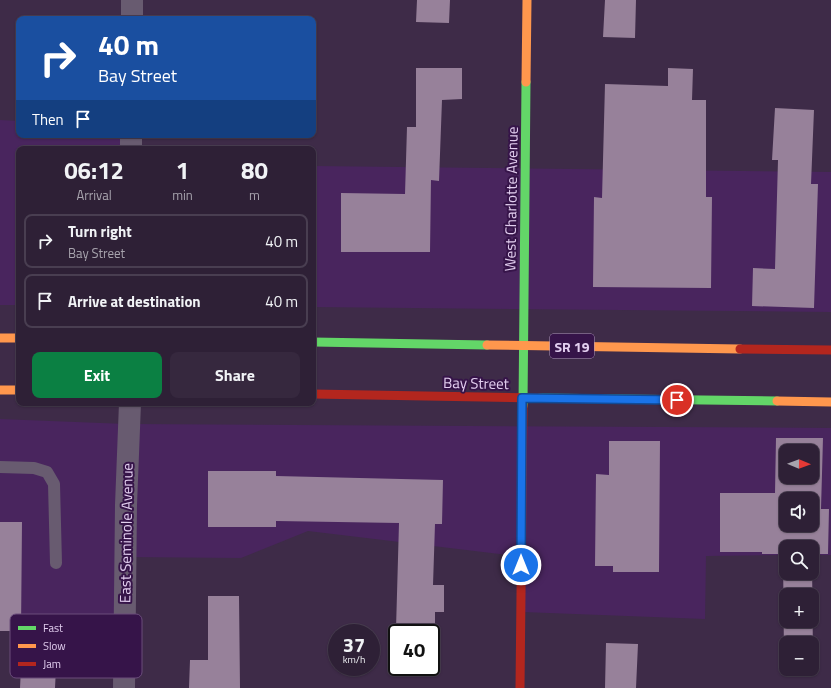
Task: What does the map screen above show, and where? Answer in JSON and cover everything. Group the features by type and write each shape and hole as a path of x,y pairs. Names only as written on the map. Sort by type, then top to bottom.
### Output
{"main road":[{"name":"West Charlotte Avenue","path":"520,688 522,398 528,0"},
{"path":"0,338 16,338"},
{"name":"SR 19","path":"316,342 831,350"},
{"path":"0,390 16,390"},
{"name":"Bay Street","path":"316,394 831,402"}],"street":[{"path":"132,0 132,16"},
{"name":"East Seminole Avenue","path":"125,614 126,505 130,406"},
{"name":"East Seminole Avenue","path":"124,678 124,688"}],"lane":[{"path":"0,468 34,468 47,472 54,484 56,563"}],"shaded area":[{"path":"0,120 16,121 16,138 124,138 124,146 16,146 16,305 0,305"},
{"path":"316,166 831,172 831,312 316,307"},
{"path":"0,419 126,424 831,428 831,555 819,555 819,540 779,540 779,555 706,556 705,619 523,612 517,556 308,531 241,558 125,557 117,614 10,614 10,631 0,630"}],"building":[{"path":"417,0 450,0 449,23 416,22"},
{"path":"605,0 636,0 635,38 603,37"},
{"path":"416,68 462,68 462,99 442,100 439,181 431,180 430,252 341,252 341,193 405,194 407,127 416,127"},
{"path":"668,68 693,69 692,100 706,100 706,197 712,197 711,288 593,287 594,197 602,198 605,84 668,86"},
{"path":"775,108 814,110 811,184 818,184 814,308 752,306 753,268 775,269 778,160 772,160"},
{"path":"776,438 823,438 821,509 829,509 828,554 819,554 819,540 779,540 779,554 762,554 762,552 720,552 720,493 775,493"},
{"path":"609,441 660,441 659,572 613,572 613,566 595,566 596,474 609,475"},
{"path":"208,471 276,471 276,476 443,480 442,524 435,524 433,585 444,585 444,612 435,612 435,624 396,624 399,523 276,521 276,527 208,527"},
{"path":"0,522 22,522 21,614 10,614 10,631 0,631"},
{"path":"783,580 812,580 812,588 783,588"},
{"path":"208,596 239,596 240,688 189,688 190,660 208,660"},
{"path":"784,628 813,628 813,636 784,636"},
{"path":"606,643 638,644 636,688 605,688"},
{"path":"20,678 56,678 55,688 20,688"}],"traffic: fast":[{"path":"523,406 526,82"},
{"path":"316,342 487,345"},
{"path":"540,398 777,401"}],"traffic: slow":[{"path":"526,82 527,0"},
{"path":"0,338 16,338"},
{"path":"487,345 740,349"},
{"path":"0,390 16,390"},
{"path":"777,401 831,402"}],"traffic: jam":[{"path":"740,349 831,350"},
{"path":"316,394 540,398"},
{"path":"520,688 523,406"}],"route":[{"path":"521,565 522,398 677,400"}]}
